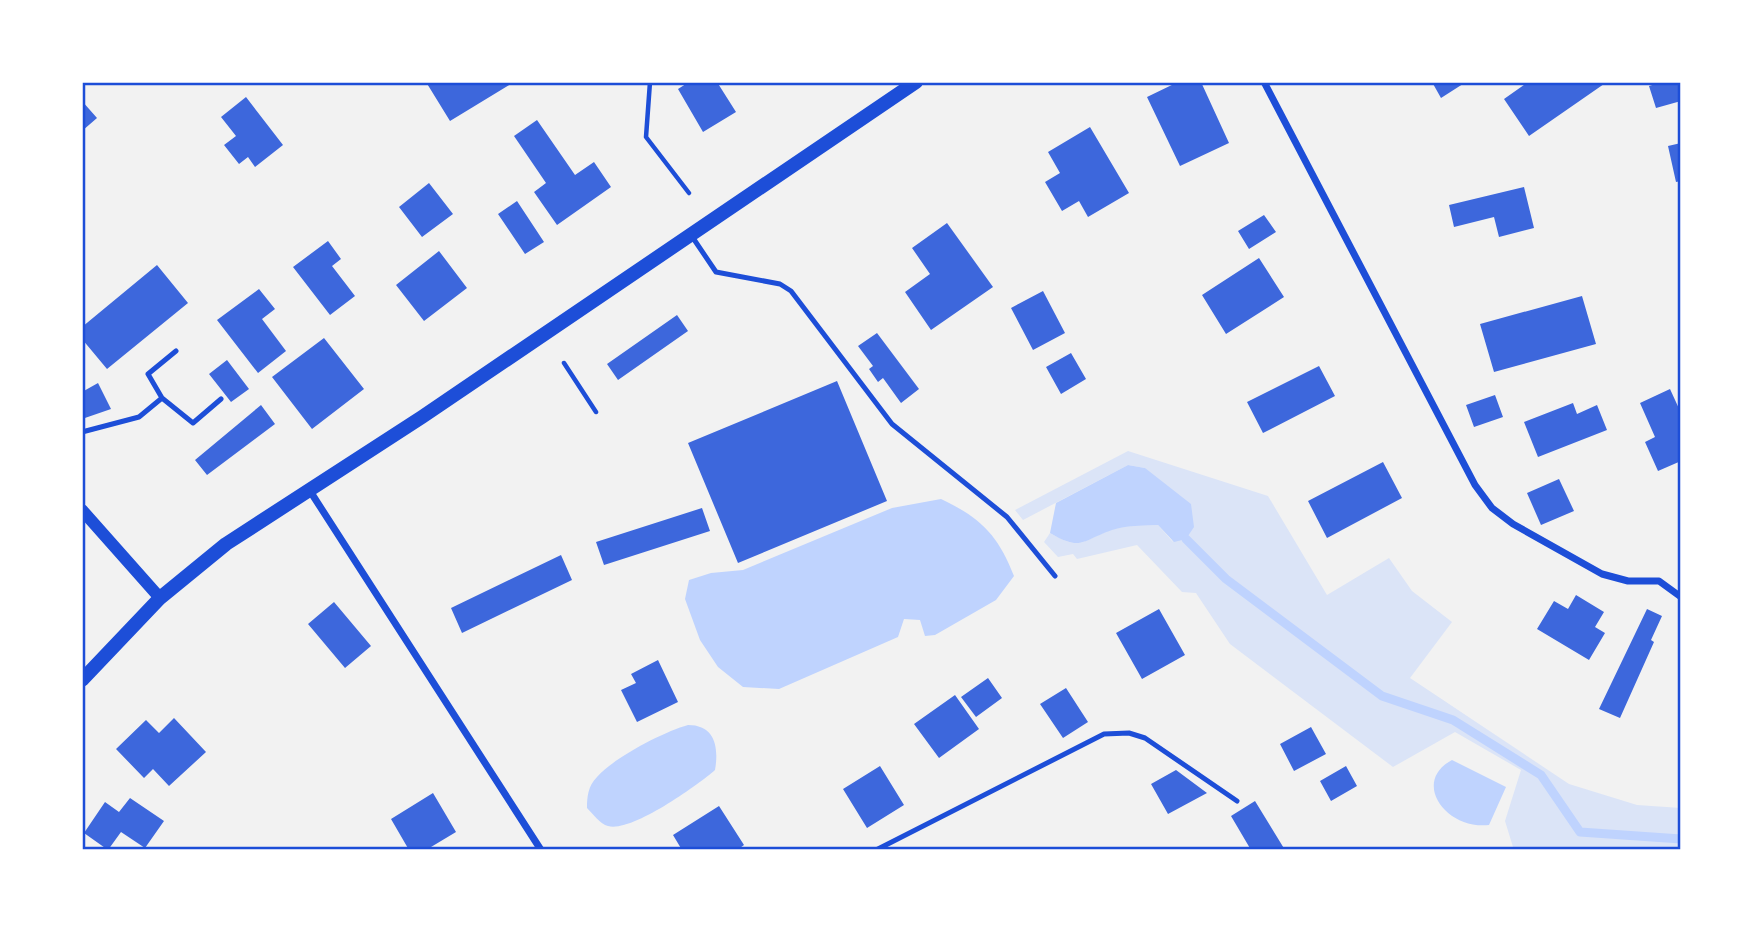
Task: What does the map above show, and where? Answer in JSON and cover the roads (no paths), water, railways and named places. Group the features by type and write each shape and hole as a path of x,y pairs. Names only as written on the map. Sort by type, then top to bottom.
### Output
{"main road":[{"path":"82,680 160,598 226,544 310,491 916,82"}],"street":[{"path":"1264,82 1475,485 1492,508 1513,524 1602,574 1628,581 1659,581 1681,597"},
{"path":"310,491 541,850"},
{"path":"82,510 160,598"}],"lane":[{"path":"691,235 716,272 780,284 791,291 892,424 1007,517 1055,576"},
{"path":"176,351 148,374 162,398 193,423 221,399"},
{"path":"82,432 139,416 162,398"},
{"path":"876,850 1104,734 1129,733 1145,737 1237,801"}],"water":[{"path":"1128,465 1145,468 1191,504 1194,527 1186,539 1174,542 1158,525 1117,528 1076,543 1050,533 1056,503"},
{"path":"941,499 967,513 987,529 1001,549 1014,576 996,600 935,635 925,636 920,620 904,619 898,637 779,689 743,687 718,667 700,640 685,599 689,580 711,573 743,570 892,508"},
{"path":"688,725 704,729 713,739 715,770 664,806 632,822 608,826 599,821 587,808 594,780 615,761 640,746"},
{"path":"1452,760 1506,787 1489,825 1473,825 1459,820 1439,803 1434,792 1434,780 1440,769"}],"waterway":[{"path":"1186,539 1226,579 1382,696 1453,720 1541,775 1580,832 1681,839"}]}
